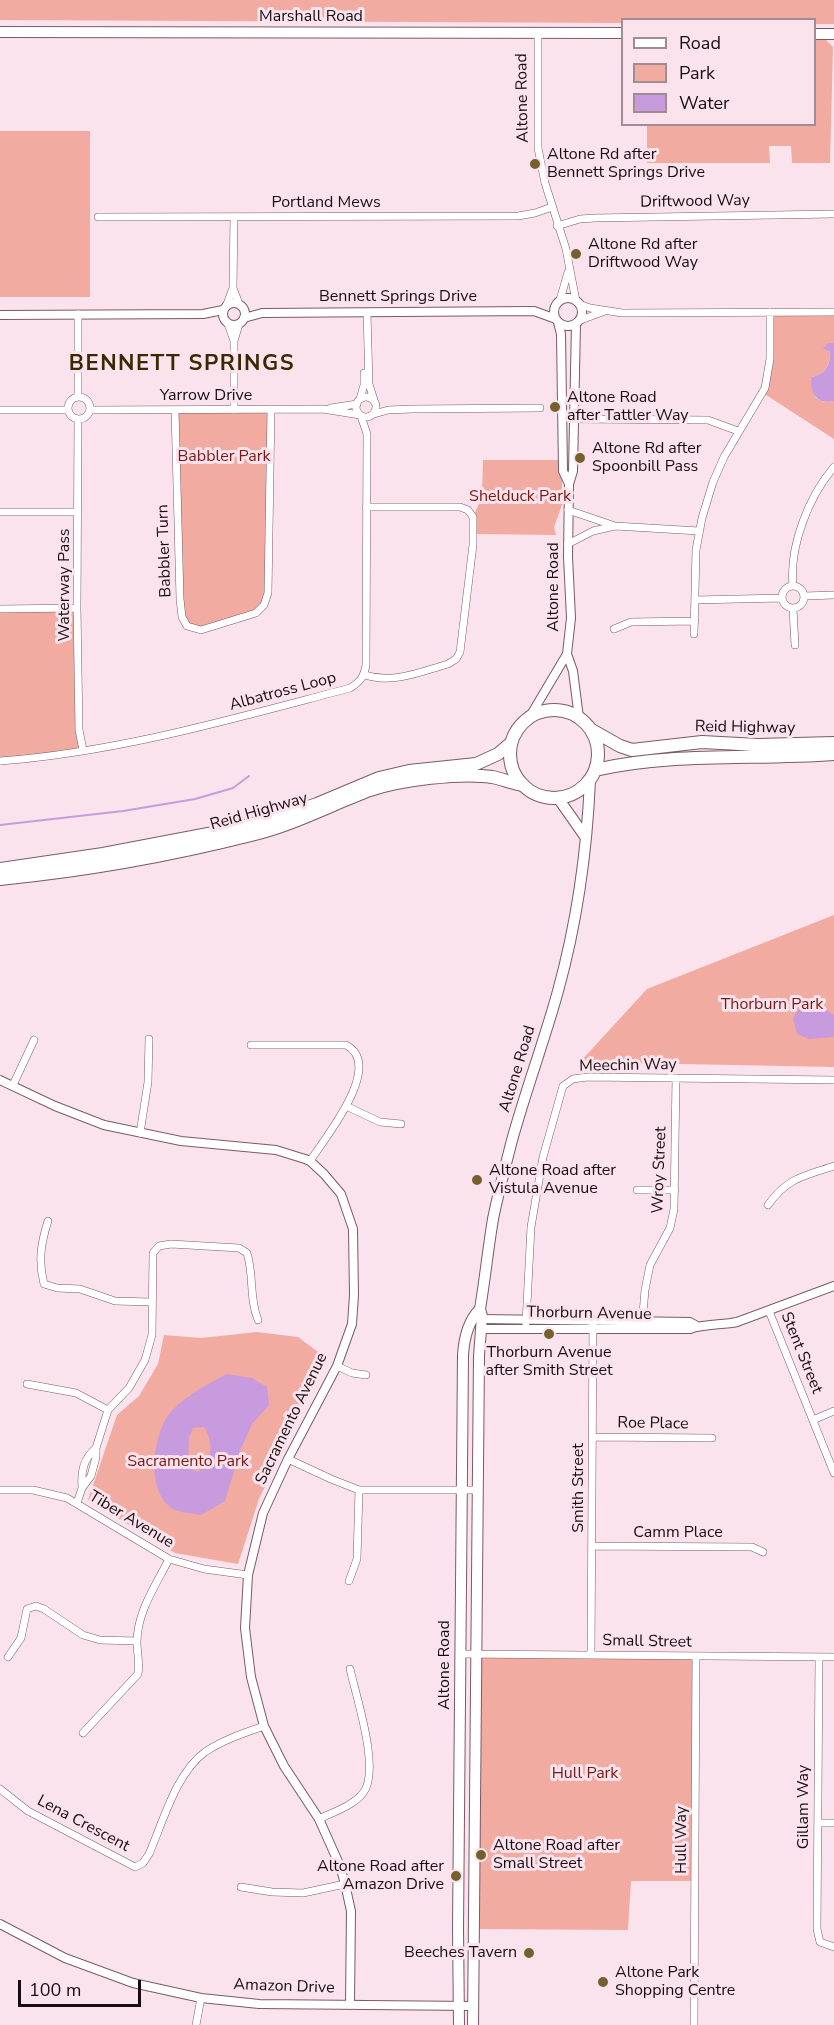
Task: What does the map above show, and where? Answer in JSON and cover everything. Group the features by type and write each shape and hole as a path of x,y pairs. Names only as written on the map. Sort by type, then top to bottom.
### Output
{"highway":[{"path":"550,710 565,712 579,718 590,729 598,750 593,775 579,790 558,798 542,797 523,785 511,766 511,743 518,729 528,718 550,710"},
{"name":"Reid Highway","path":"590,729 632,750 702,742 758,745 834,743"},
{"name":"Reid Highway","path":"0,869 103,854 224,831 277,818 379,778 409,771 476,764 498,754 511,743"},
{"name":"Reid Highway","path":"593,775 622,764 669,759 834,754"},
{"name":"Reid Highway","path":"0,879 107,863 252,835 300,819 373,789 404,782 479,776 523,785"}],"main road":[{"name":"Marshall Road","path":"0,32 621,33"},
{"path":"816,34 834,34"},
{"name":"Altone Road","path":"473,2025 475,1654 481,1319 493,1219 512,1142 562,977 581,887 593,775"},
{"path":"558,798 586,838"},
{"name":"Altone Road","path":"459,2025 461,1490 464,1345 475,1314 481,1319"}],"street":[{"name":"Altone Road","path":"538,32 538,148 545,183 566,249 578,302"},
{"name":"Portland Mews","path":"98,217 518,216 552,207"},
{"name":"Driftwood Way","path":"557,226 580,219 595,218 834,214"},
{"path":"234,217 233,288 225,314 234,341 234,410"},
{"name":"Altone Road","path":"559,302 569,266"},
{"path":"233,288 245,314 234,341"},
{"path":"607,310 565,325 557,320 554,311 559,302 568,298 590,308 607,310 622,313 834,312"},
{"name":"Bennett Springs Drive","path":"262,313 242,321 225,314 235,302 262,313 367,313 534,311 559,302"},
{"path":"577,322 582,313 578,302"},
{"name":"Bennett Springs Drive","path":"534,311 557,320"},
{"path":"694,634 696,550 699,531 713,482 738,431 765,388 770,359 770,312"},
{"path":"366,507 460,507 468,510 473,517 460,652 456,659 448,664 389,680 364,675 366,665 366,507 368,434 377,409 369,384 367,313"},
{"path":"78,314 78,397"},
{"path":"0,315 225,314"},
{"name":"Altone Road","path":"528,718 567,654 571,618 568,483 563,471 561,334 557,320"},
{"name":"Altone Road","path":"568,483 573,471 577,322"},
{"path":"368,350 364,362 364,386 357,410 368,434"},
{"path":"78,397 86,399 90,410 86,417 78,420 71,417 67,410 69,402 78,397"},
{"path":"323,410 367,397 391,406 412,409"},
{"path":"323,410 366,417 388,410 540,408"},
{"name":"Babbler Turn","path":"176,410 182,617 188,626 201,630 256,613 264,605 268,593 271,409"},
{"path":"0,410 67,410"},
{"name":"Yarrow Drive","path":"90,410 323,410"},
{"path":"574,419 708,420 738,431"},
{"name":"Waterway Pass","path":"78,420 77,608 79,730 83,750"},
{"path":"793,585 792,572 802,526 818,488 834,467"},
{"path":"568,510 615,526 699,531"},
{"path":"0,512 78,512"},
{"path":"568,544 593,531 615,526"},
{"path":"793,585 801,589 805,596"},
{"path":"793,585 785,590 782,598 785,606 794,609 801,606 805,596"},
{"path":"805,596 834,595"},
{"path":"695,600 782,598"},
{"path":"0,609 77,608"},
{"path":"794,609 795,645"},
{"path":"614,629 631,622 695,621"},
{"name":"Altone Road","path":"567,654 573,671 579,718"},
{"name":"Albatross Loop","path":"0,761 162,737 350,688 360,682 364,675"},
{"path":"140,1133 148,1082 149,1039"},
{"path":"13,1085 34,1040"},
{"path":"251,1045 346,1045 354,1049 360,1071 346,1106 310,1161"},
{"name":"Meechin Way","path":"526,1325 531,1227 543,1157 563,1086 573,1079 587,1077 834,1080"},
{"name":"Wroy Street","path":"642,1326 650,1264 670,1228 674,1209 676,1078"},
{"name":"Sacramento Avenue","path":"0,1080 55,1106 104,1125 181,1141 276,1150 310,1161 341,1194 354,1229 352,1321 337,1366 288,1459 263,1513 248,1575 245,1628 251,1677 264,1726 284,1766 319,1819 340,1866 351,1911 350,2004"},
{"path":"346,1106 380,1122 401,1124"},
{"path":"768,1205 786,1184 834,1166"},
{"path":"637,1190 675,1190"},
{"path":"48,1221 41,1243 40,1270 44,1284 57,1288 80,1289 115,1301 151,1302"},
{"path":"77,1503 82,1488 81,1472 88,1455 96,1448 108,1410 129,1388 145,1360 152,1335 153,1253 159,1246 171,1244 239,1248 247,1253 250,1262 253,1309 258,1320"},
{"name":"Thorburn Avenue","path":"481,1319 526,1325 642,1326 690,1322 697,1326 723,1325 769,1311 834,1286"},
{"name":"Stent Street","path":"769,1311 834,1473"},
{"name":"Smith Street","path":"591,1655 594,1325"},
{"path":"337,1366 352,1373 366,1375"},
{"path":"27,1384 76,1393 108,1410"},
{"path":"813,1420 834,1411"},
{"name":"Roe Place","path":"593,1437 712,1438"},
{"path":"288,1459 359,1490 478,1490"},
{"name":"Tiber Avenue","path":"0,1490 33,1491 67,1498 169,1559 204,1569 248,1575"},
{"path":"349,1581 357,1559 359,1490"},
{"name":"Camm Place","path":"592,1546 752,1546 763,1552"},
{"path":"83,1733 138,1674 140,1664 137,1641 143,1610 169,1559"},
{"path":"8,1657 21,1638 27,1609 36,1606 83,1635 100,1640 137,1641"},
{"name":"Small Street","path":"460,1654 834,1657"},
{"name":"Hull Way","path":"694,2025 696,1656"},
{"name":"Gillam Way","path":"819,1657 817,1929 820,1942 834,1947"},
{"path":"319,1819 353,1802 364,1792 369,1779 370,1759 350,1669"},
{"name":"Lena Crescent","path":"0,1790 28,1811 135,1867 143,1863 149,1854 182,1776 203,1753 229,1738 264,1726"},
{"path":"818,1823 834,1823"},
{"path":"240,1887 272,1892 303,1893 345,1884"},
{"name":"Amazon Drive","path":"0,1924 65,1958 84,1965 133,1983 201,1998 259,2004 473,2006"},
{"path":"196,2025 201,1998"}],"green space":[{"path":"0,0 834,0 834,24 816,24 816,18 621,18 621,23 0,20"},
{"path":"816,40 826,40 833,47 830,163 792,163 791,146 769,146 770,163 647,163 647,126 816,126"},
{"path":"0,131 90,131 90,297 0,297"},
{"path":"770,312 834,312 834,343 828,343 824,349 830,350 830,360 824,371 812,377 812,389 816,398 824,402 834,401 834,439 763,393"},
{"name":"Babbler Park","path":"271,409 268,593 256,613 201,630 187,626 182,617 175,410"},
{"name":"Shelduck Park","path":"483,460 562,460 562,505 554,527 556,535 473,534 473,517 482,497"},
{"path":"77,608 79,730 83,750 0,761 0,609"},
{"name":"Thorburn Park","path":"834,915 834,1067 580,1062 647,989"},
{"name":"Sacramento Park","path":"257,1332 298,1337 326,1358 259,1499 238,1564 175,1553 88,1500 117,1415 139,1396 158,1364 164,1335 201,1338"},
{"name":"Hull Park","path":"475,1654 696,1656 695,1881 631,1881 628,1930 473,1929"}],"water":[{"path":"828,343 834,343 834,401 828,402 819,399 813,393 811,383 812,377 821,374 830,360 830,351 823,349"},
{"path":"803,1002 818,1004 834,1015 834,1037 809,1039 797,1034 793,1018"},
{"path":"227,1374 252,1378 267,1387 269,1405 252,1424 240,1451 225,1501 201,1515 173,1509 159,1492 154,1468 157,1444 164,1422 176,1407 192,1394","holes":["204,1427 210,1445 209,1456 198,1472 188,1468 189,1437 193,1428"]}],"waterway":[{"path":"0,825 123,811 195,799 233,788 249,776"}],"place":[{"name":"Altone Rd after Bennett Springs Drive","path":"535,164"},
{"name":"Altone Rd after Driftwood Way","path":"576,254"},
{"name":"Altone Road after Tattler Way","path":"555,407"},
{"name":"Altone Rd after Spoonbill Pass","path":"580,458"},
{"name":"Altone Road after Vistula Avenue","path":"477,1180"},
{"name":"Thorburn Avenue after Smith Street","path":"549,1334"},
{"name":"Altone Road after Small Street","path":"481,1855"},
{"name":"Altone Road after Amazon Drive","path":"456,1876"},
{"name":"Beeches Tavern","path":"529,1953"},
{"name":"Altone Park Shopping Centre","path":"603,1982"}],"district":[{"name":"BENNETT SPRINGS","path":"182,365"}]}
